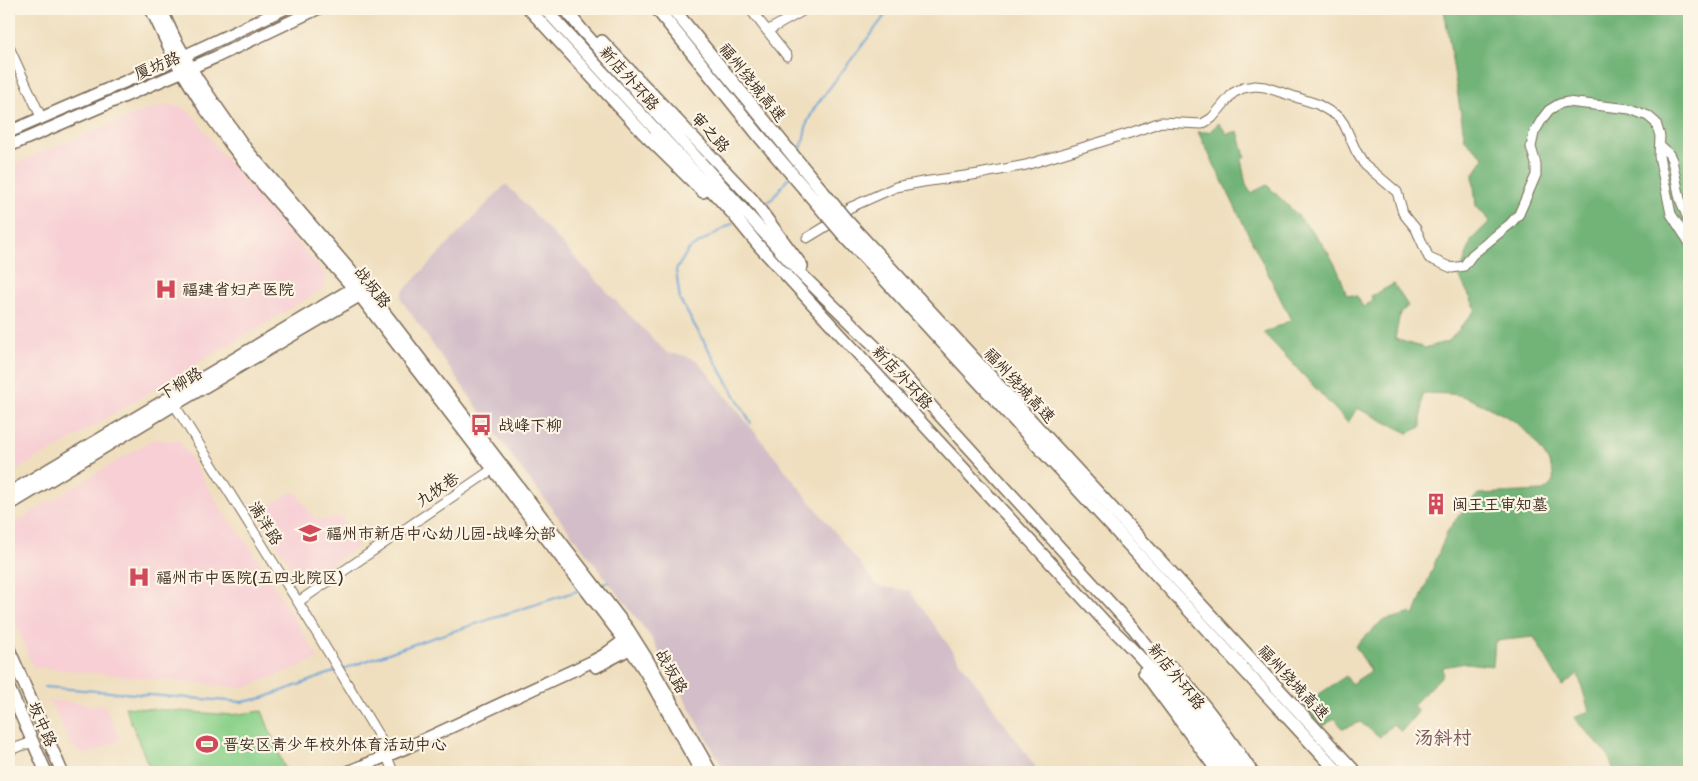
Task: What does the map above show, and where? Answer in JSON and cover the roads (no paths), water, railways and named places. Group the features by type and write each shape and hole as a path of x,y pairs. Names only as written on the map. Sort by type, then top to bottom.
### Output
{"highway":[{"name":"福州绕城高速","path":"657,9 760,137 850,242 1338,772"},
{"name":"福州绕城高速","path":"673,9 846,220 1355,772"}],"main road":[{"name":"战坂路","path":"151,9 187,70 203,106 245,163 361,290 584,579 631,642 711,772"},
{"name":"战坂路","path":"162,9 179,58"},
{"name":"厦坊路","path":"9,132 179,58 284,9"},
{"name":"厦坊路","path":"9,146 187,70 317,9"},
{"path":"529,9 644,134 727,216 747,226"},
{"name":"新店外环路","path":"545,9 747,226 815,288 893,364 969,447 1133,628 1242,772"},
{"name":"新店外环路","path":"565,9 747,226 760,246 1105,622 1130,645 1163,683 1230,772"},
{"name":"审之路","path":"572,9 752,199 798,259 815,288"},
{"name":"战坂路","path":"361,290 493,469 584,579"},
{"name":"下柳路","path":"9,493 172,401 361,290"},
{"name":"下柳路","path":"9,505 172,401"},
{"path":"1105,622 1168,703 1218,772"},
{"path":"1133,628 1154,647 1192,689 1252,772"},
{"name":"战坂路","path":"631,642 701,772"},
{"path":"368,772 390,764 631,642"},
{"name":"坂中路","path":"9,649 62,772"},
{"name":"坂中路","path":"9,689 46,772"},
{"path":"348,772 390,764"}],"street":[{"path":"750,9 787,56"},
{"path":"767,30 806,9"},
{"path":"9,48 41,117"},
{"path":"806,238 830,224 849,208 896,188 1026,165 1161,122 1205,123 1212,118 1233,93 1250,86 1265,87 1317,104 1339,117 1364,164 1397,192 1403,213 1416,229 1429,258 1434,262 1452,268 1464,266 1472,255 1510,224 1519,214 1536,175 1536,164 1531,147 1532,138 1542,119 1554,106 1571,102 1621,108 1643,113 1658,126 1660,136 1659,156 1671,214 1689,242"},
{"path":"1660,146 1669,154 1672,160 1680,199 1689,221"},
{"name":"满洋路","path":"172,401 343,676 380,738 390,764"},
{"name":"九牧巷","path":"298,602 493,469"},
{"path":"9,750 33,742"}],"waterway":[{"path":"798,155 807,123 815,107 890,9"},
{"path":"763,205 773,198 788,178"},
{"path":"733,223 689,249 676,270 680,300 751,423"},
{"path":"599,585 609,582"},
{"path":"343,669 580,590"},
{"path":"44,687 242,702 263,698 336,671"}],"place":[{"name":"福建省妇产医院","path":"166,289"},
{"name":"战峰下柳","path":"481,425"},
{"name":"闽王王审知墓","path":"1436,504"},
{"name":"福州市新店中心幼儿园-战峰分部","path":"310,533"},
{"name":"福州市中医院(五四北院区)","path":"139,577"},
{"name":"晋安区青少年校外体育活动中心","path":"207,744"}],"district":[{"name":"汤斜村","path":"1443,737"}]}
